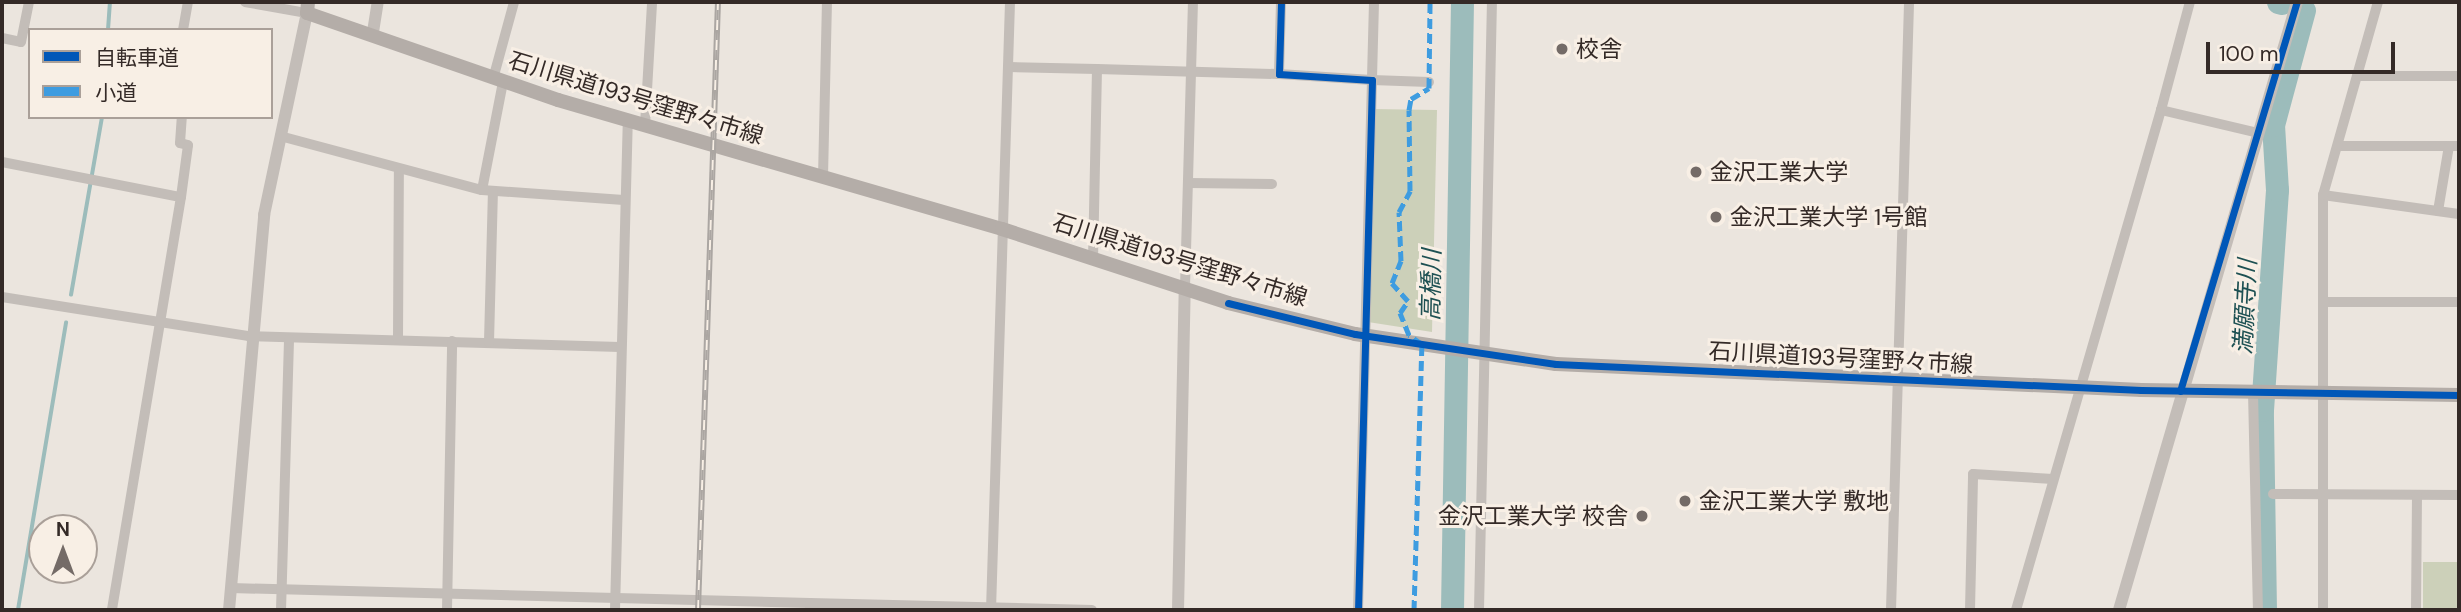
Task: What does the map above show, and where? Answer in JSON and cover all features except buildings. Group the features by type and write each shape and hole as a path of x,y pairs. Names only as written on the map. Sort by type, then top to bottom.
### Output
{"main road":[{"name":"石川県道193号窪野々市線","path":"308,8 498,80 628,121 1002,229 1185,287 1366,334 1427,345 1556,364 2180,391 2459,395"}],"street":[{"path":"2,38 21,42 29,2"},
{"path":"183,28 188,2"},
{"path":"229,610 249,336 280,136 308,8 245,2"},
{"path":"373,32 378,2"},
{"path":"489,342 488,191 498,80 514,2"},
{"path":"645,125 652,2"},
{"path":"823,177 827,2"},
{"path":"991,609 1010,2"},
{"path":"1178,610 1193,2"},
{"path":"1279,74 1281,2"},
{"path":"1358,610 1374,2"},
{"path":"1479,610 1492,2"},
{"path":"1891,610 1909,2"},
{"path":"2017,610 2078,387 2161,110 2190,2"},
{"path":"2119,610 2180,391 2297,2"},
{"path":"2323,610 2323,195 2340,146 2378,2"},
{"path":"1009,67 1279,74 1429,82"},
{"path":"1093,258 1097,69"},
{"path":"2359,76 2459,76"},
{"path":"2161,110 2258,133"},
{"path":"112,610 162,325 181,197 188,145 180,143 182,119"},
{"path":"615,610 628,121"},
{"path":"280,136 399,172 488,191 624,200"},
{"path":"2340,146 2454,146 2438,211"},
{"path":"2,162 181,197"},
{"path":"398,339 399,172"},
{"path":"1189,183 1272,184"},
{"path":"2323,195 2459,214"},
{"path":"2,297 162,325 249,336 620,347"},
{"path":"2324,302 2459,302"},
{"path":"281,610 289,339"},
{"path":"447,610 452,341"},
{"path":"2258,610 2260,392"},
{"path":"1970,610 1973,474 2053,480"},
{"path":"2273,494 2459,495"},
{"path":"2416,610 2417,495"},
{"path":"231,588 447,595 615,596 810,606 1091,610"}],"green space":[{"path":"1372,109 1437,110 1432,332 1368,322"},
{"path":"2423,562 2459,562 2459,610 2423,610"}],"waterway":[{"path":"108,28 110,2"},
{"name":"高橋川","path":"1452,610 1462,2"},
{"name":"満願寺川","path":"2278,2 2282,3"},
{"name":"満願寺川","path":"2265,610 2262,410 2277,190 2273,125 2304,10"},
{"path":"71,295 102,119"},
{"path":"18,610 66,323"}],"railway":[{"path":"698,610 718,2"}],"marked path":[{"path":"1414,610 1422,344 1409,335 1400,313 1408,301 1392,283 1401,261 1399,212 1410,191 1411,99 1429,88 1430,2"}],"cycle path":[{"path":"1281,2 1279,74 1372,80 1358,610"},
{"path":"2180,391 2297,2"},
{"path":"1228,303 1355,334 1556,364 2141,390 2459,395"}],"place":[{"name":"校舎","path":"1562,49"},
{"name":"金沢工業大学","path":"1696,172"},
{"name":"金沢工業大学 1号館","path":"1716,217"},
{"name":"金沢工業大学 敷地","path":"1685,501"},
{"name":"金沢工業大学 校舎","path":"1642,516"}]}
